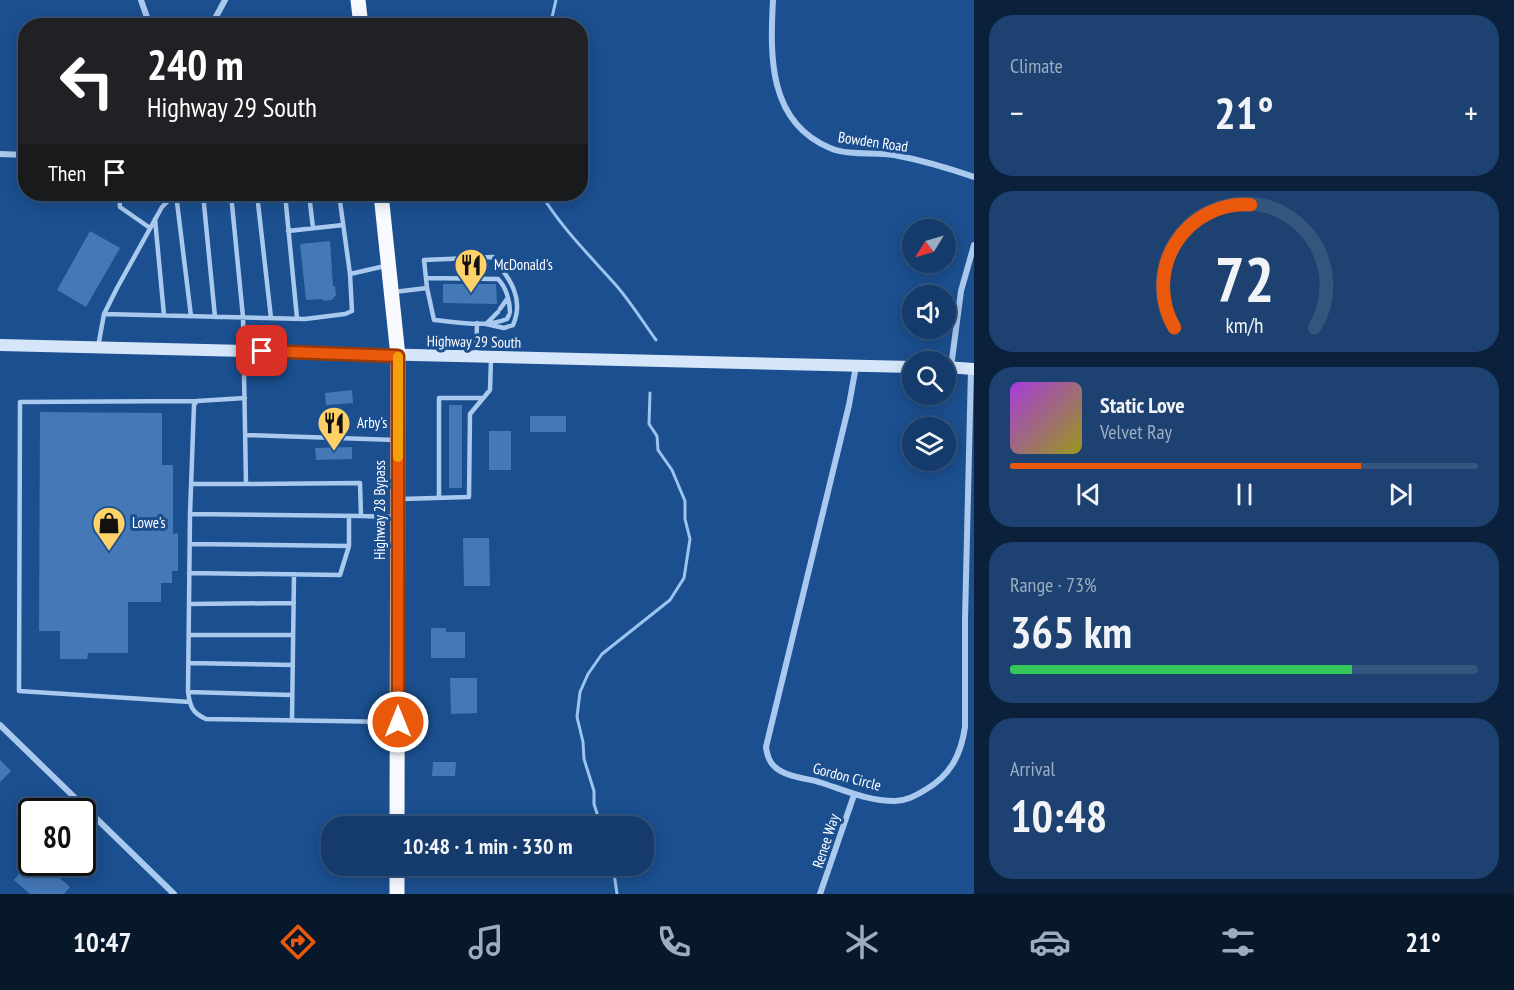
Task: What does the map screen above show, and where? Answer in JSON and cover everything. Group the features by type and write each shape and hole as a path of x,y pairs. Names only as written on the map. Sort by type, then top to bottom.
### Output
{"highway":[{"path":"358,0 360,18"},
{"name":"Highway 28 Bypass","path":"382,201 398,356 397,816"},
{"path":"397,876 397,894"}],"main road":[{"name":"Highway 29 South","path":"0,345 902,367"},
{"path":"956,367 972,368"}],"street":[{"path":"141,0 147,18"},
{"path":"215,18 225,0"},
{"name":"Bowden Road","path":"773,0 772,65 778,94 795,121 809,135 831,148 910,158 974,177"},
{"path":"0,154 18,155"},
{"path":"951,351 961,291 974,245"},
{"name":"Gordon Circle","path":"855,366 849,405 766,747 769,760 782,772 854,795 897,801 915,796 934,785 945,775 958,756 963,742 966,716 966,608 972,368"},
{"path":"0,725 174,894"},
{"name":"Renee Way","path":"820,894 854,795"}],"lane":[{"path":"120,201 120,207 150,228"},
{"path":"98,348 104,314 155,218 168,201"},
{"path":"177,201 191,316"},
{"path":"203,201 215,317"},
{"path":"232,201 243,317 246,484"},
{"path":"258,201 272,318"},
{"path":"286,201 297,318"},
{"path":"310,201 313,228"},
{"path":"104,314 272,318 345,314 352,310 350,274 340,201"},
{"path":"155,218 164,315"},
{"path":"288,231 343,225"},
{"path":"493,257 513,284 518,313 513,325 504,328 486,324 434,320 426,278 424,260 493,257"},
{"path":"350,274 390,265"},
{"path":"426,278 498,279 504,284 510,304 509,314 507,319 486,324"},
{"path":"393,292 427,288"},
{"path":"486,324 507,299"},
{"path":"476,357 477,323"},
{"path":"398,500 469,497 470,414 490,390 491,357"},
{"path":"190,702 20,691 20,402 197,401 245,398"},
{"path":"439,498 439,398 483,398"},
{"path":"197,401 194,405 189,544 188,692 197,715 206,719 398,722"},
{"path":"245,435 398,440"},
{"path":"191,484 360,483 361,516"},
{"path":"190,514 398,517"},
{"path":"189,573 340,575 349,546 349,516"},
{"path":"189,544 349,546"},
{"path":"292,720 294,574"},
{"path":"189,604 294,603"},
{"path":"189,635 293,635"},
{"path":"189,663 293,665"},
{"path":"188,692 292,695"}],"building":[{"path":"90,231 120,248 86,307 57,290"},
{"path":"330,241 333,286 335,286 336,295 332,300 306,300 300,244"},
{"path":"443,284 496,284 497,304 443,303"},
{"path":"352,390 353,403 326,405 325,393"},
{"path":"449,405 462,405 462,488 449,488"},
{"name":"Lowe's","path":"40,412 162,413 162,465 173,465 173,534 178,533 178,571 172,571 172,583 161,583 161,602 128,602 128,653 88,653 87,659 60,659 60,631 39,631"},
{"path":"530,416 566,416 566,432 530,432"},
{"path":"489,431 511,431 511,470 489,470"},
{"path":"352,447 352,459 316,460 315,448"},
{"path":"463,538 489,538 490,586 464,586"},
{"path":"431,628 446,628 446,632 465,632 465,658 431,658"},
{"path":"450,678 477,678 477,713 451,714"},
{"path":"0,760 11,771 0,782"},
{"path":"433,762 456,762 455,776 432,776"},
{"path":"18,875 57,876 70,887 64,894 30,894 14,880"}],"waterway":[{"path":"552,18 556,0"},
{"path":"546,201 566,229 621,291 656,340"},
{"path":"598,816 577,717 580,692 588,674 602,654 670,600 684,578 690,539 685,519 685,501 672,470 658,450 657,436 649,424 650,393"},
{"path":"614,876 617,894"}],"slow traffic":[{"path":"398,357 398,457"}],"place":[{"name":"McDonald's","path":"471,294"},
{"name":"Arby's","path":"334,452"},
{"name":"Lowe's","path":"109,552"}],"route":[{"path":"262,351 398,356 398,722"}]}
